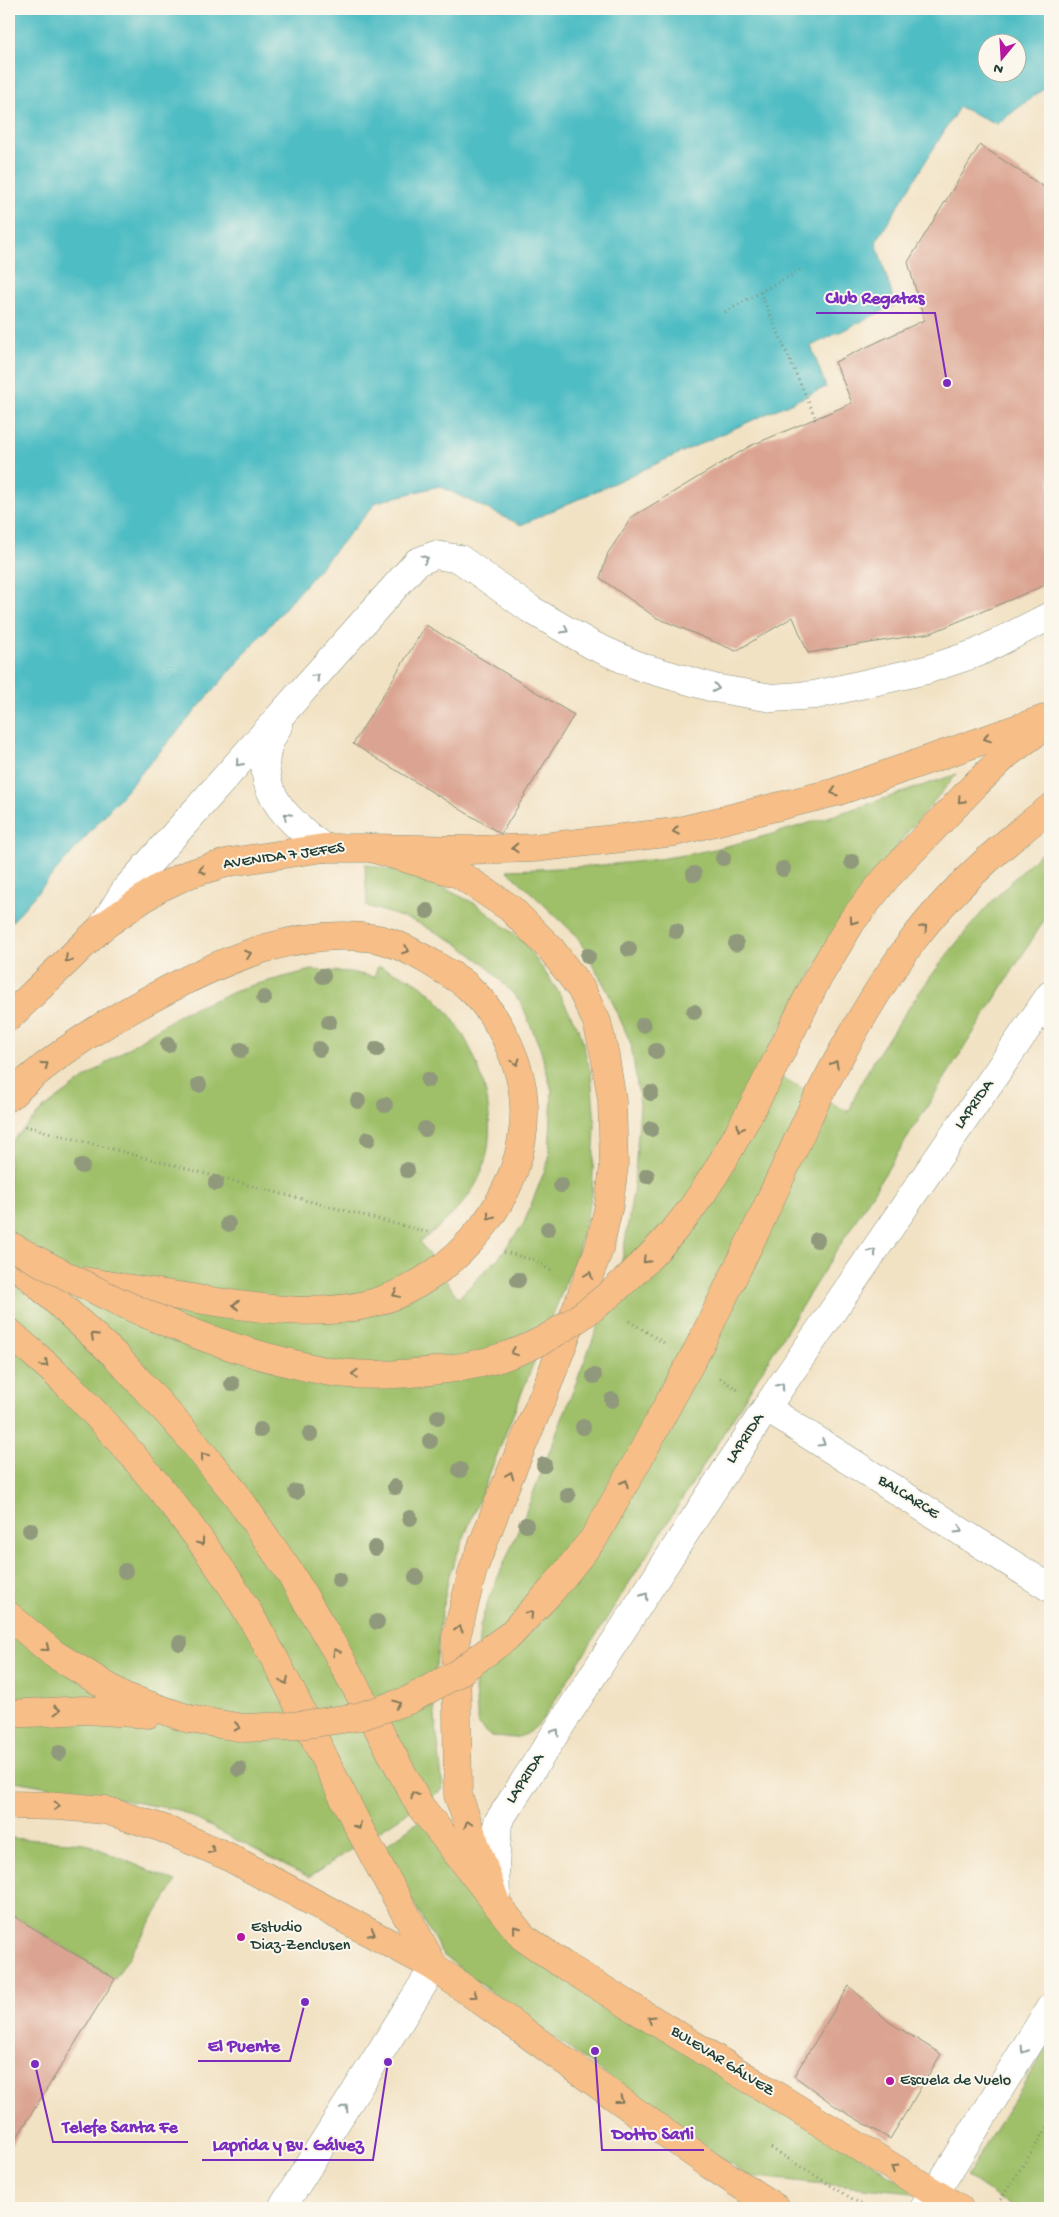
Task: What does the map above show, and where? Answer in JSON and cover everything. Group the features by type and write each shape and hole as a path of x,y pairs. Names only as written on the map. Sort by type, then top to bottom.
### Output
{"main road":[{"name":"AVENIDA 7 JEFES","path":"9,1017 102,927 157,889 189,874 230,862 324,848 469,850 534,848 675,832 836,792 1050,717"},
{"path":"9,1246 70,1279 163,1321 251,1354 338,1373 404,1375 472,1366 512,1354 554,1334 597,1304 630,1277 671,1234 704,1190 764,1086 816,981 852,921 886,878 974,785 1007,754 1050,722"},
{"path":"9,1714 84,1710 189,1719 244,1728 292,1726 358,1717 408,1700 458,1673 510,1635 552,1590 594,1538 698,1349 836,1060 914,940 958,889 1021,830 1050,808"},
{"path":"371,848 459,874 510,908 550,949 581,989 597,1022 612,1100 614,1166 609,1205 599,1249 544,1394 504,1489 473,1570 456,1638 458,1795 496,1903"},
{"path":"9,1097 34,1073 116,1016 202,972 265,947 325,936 374,938 422,956 468,986 496,1019 516,1059 524,1104 520,1151 504,1195 477,1233 439,1271 398,1294 371,1303 329,1309 290,1310 232,1304 70,1279"},
{"name":"BULEVAR GÁLVEZ","path":"9,1258 116,1356 184,1431 235,1493 285,1565 310,1607 420,1806 522,1936 562,1964 930,2201 960,2208"},
{"path":"9,1332 71,1388 126,1448 173,1503 225,1576 271,1651 365,1840 402,1904 434,1967"},
{"path":"9,1616 54,1654 123,1696 189,1719"},
{"path":"9,1805 58,1806 105,1810 162,1828 226,1856 434,1967 710,2165 776,2208"}],"street":[{"path":"102,927 126,889 284,714 417,562 435,555 460,559 530,609 592,645 640,667 714,688 772,698 815,696 926,670 977,653 1050,616"},
{"path":"284,714 267,751 266,771 269,789 282,812 324,848"},
{"name":"LAPRIDA","path":"496,1903 495,1866 498,1822 766,1408 1050,995"},
{"name":"BALCARCE","path":"766,1408 1050,1588"},
{"path":"282,2208 434,1967"},
{"path":"930,2201 1050,2008"}],"path":[{"path":"725,312 800,270"},
{"path":"760,292 816,419"},
{"path":"18,1124 433,1234"},
{"path":"501,1252 534,1260 554,1273"},
{"path":"995,2208 1050,2124"},
{"path":"771,2148 867,2208"}],"green space":[{"path":"957,774 902,839 832,938 759,1066 849,1112 871,1065 916,997 950,951 987,907 1050,845 1050,911 545,1716 539,1724 522,1736 509,1738 491,1737 478,1725 475,1690 480,1626 489,1598 522,1522 621,1267 634,1186 640,1105 631,1044 608,992 577,936 507,870 558,868 660,859 710,850 804,825"},
{"path":"365,864 421,877 476,904 524,942 558,991 580,1032 591,1074 595,1125 592,1195 578,1252 449,1575 440,1623 433,1698 443,1789 309,1877 178,1810 9,1780 9,1144 44,1108 113,1058 182,1013 249,986 311,970 349,972 374,977 378,966 415,981 438,1001 455,1023 470,1048 481,1074 487,1102 489,1130 486,1157 477,1182 466,1200 420,1242 458,1298 500,1256 524,1223 549,1159 552,1091 540,1048 521,1002 486,965 455,942 414,921 367,906"},
{"path":"423,1818 519,1944 922,2194 747,2176 496,1996 443,1955 382,1848"},
{"path":"9,1838 85,1843 176,1882 115,1979 9,1913"},
{"path":"1050,2042 1050,2199 1044,2208 1013,2208 966,2176"}],"water":[{"path":"9,9 1050,9 1050,84 997,124 959,107 876,242 895,305 811,346 826,387 521,525 439,486 377,502 9,925"}],"building":[{"path":"980,145 1050,191 1050,583 931,633 808,653 793,617 736,651 655,617 600,578 608,553 632,517 750,446 852,403 835,362 924,320 908,262"},
{"path":"426,625 574,715 501,834 353,744"},
{"path":"9,1913 115,1979 9,2150"},
{"path":"849,1986 889,2022 941,2054 890,2139 838,2108 794,2076"}],"place":[{"name":"Club Regatas","path":"947,383"},
{"name":"Estudio Diaz-Zenclusen","path":"241,1937"},
{"name":"El Puente","path":"305,2002"},
{"name":"Dotto Sarli","path":"595,2051"},
{"name":"Laprida y Bv. Gálvez","path":"388,2062"},
{"name":"Telefe Santa Fe","path":"35,2064"},
{"name":"Escuela de Vuelo","path":"890,2081"}]}
